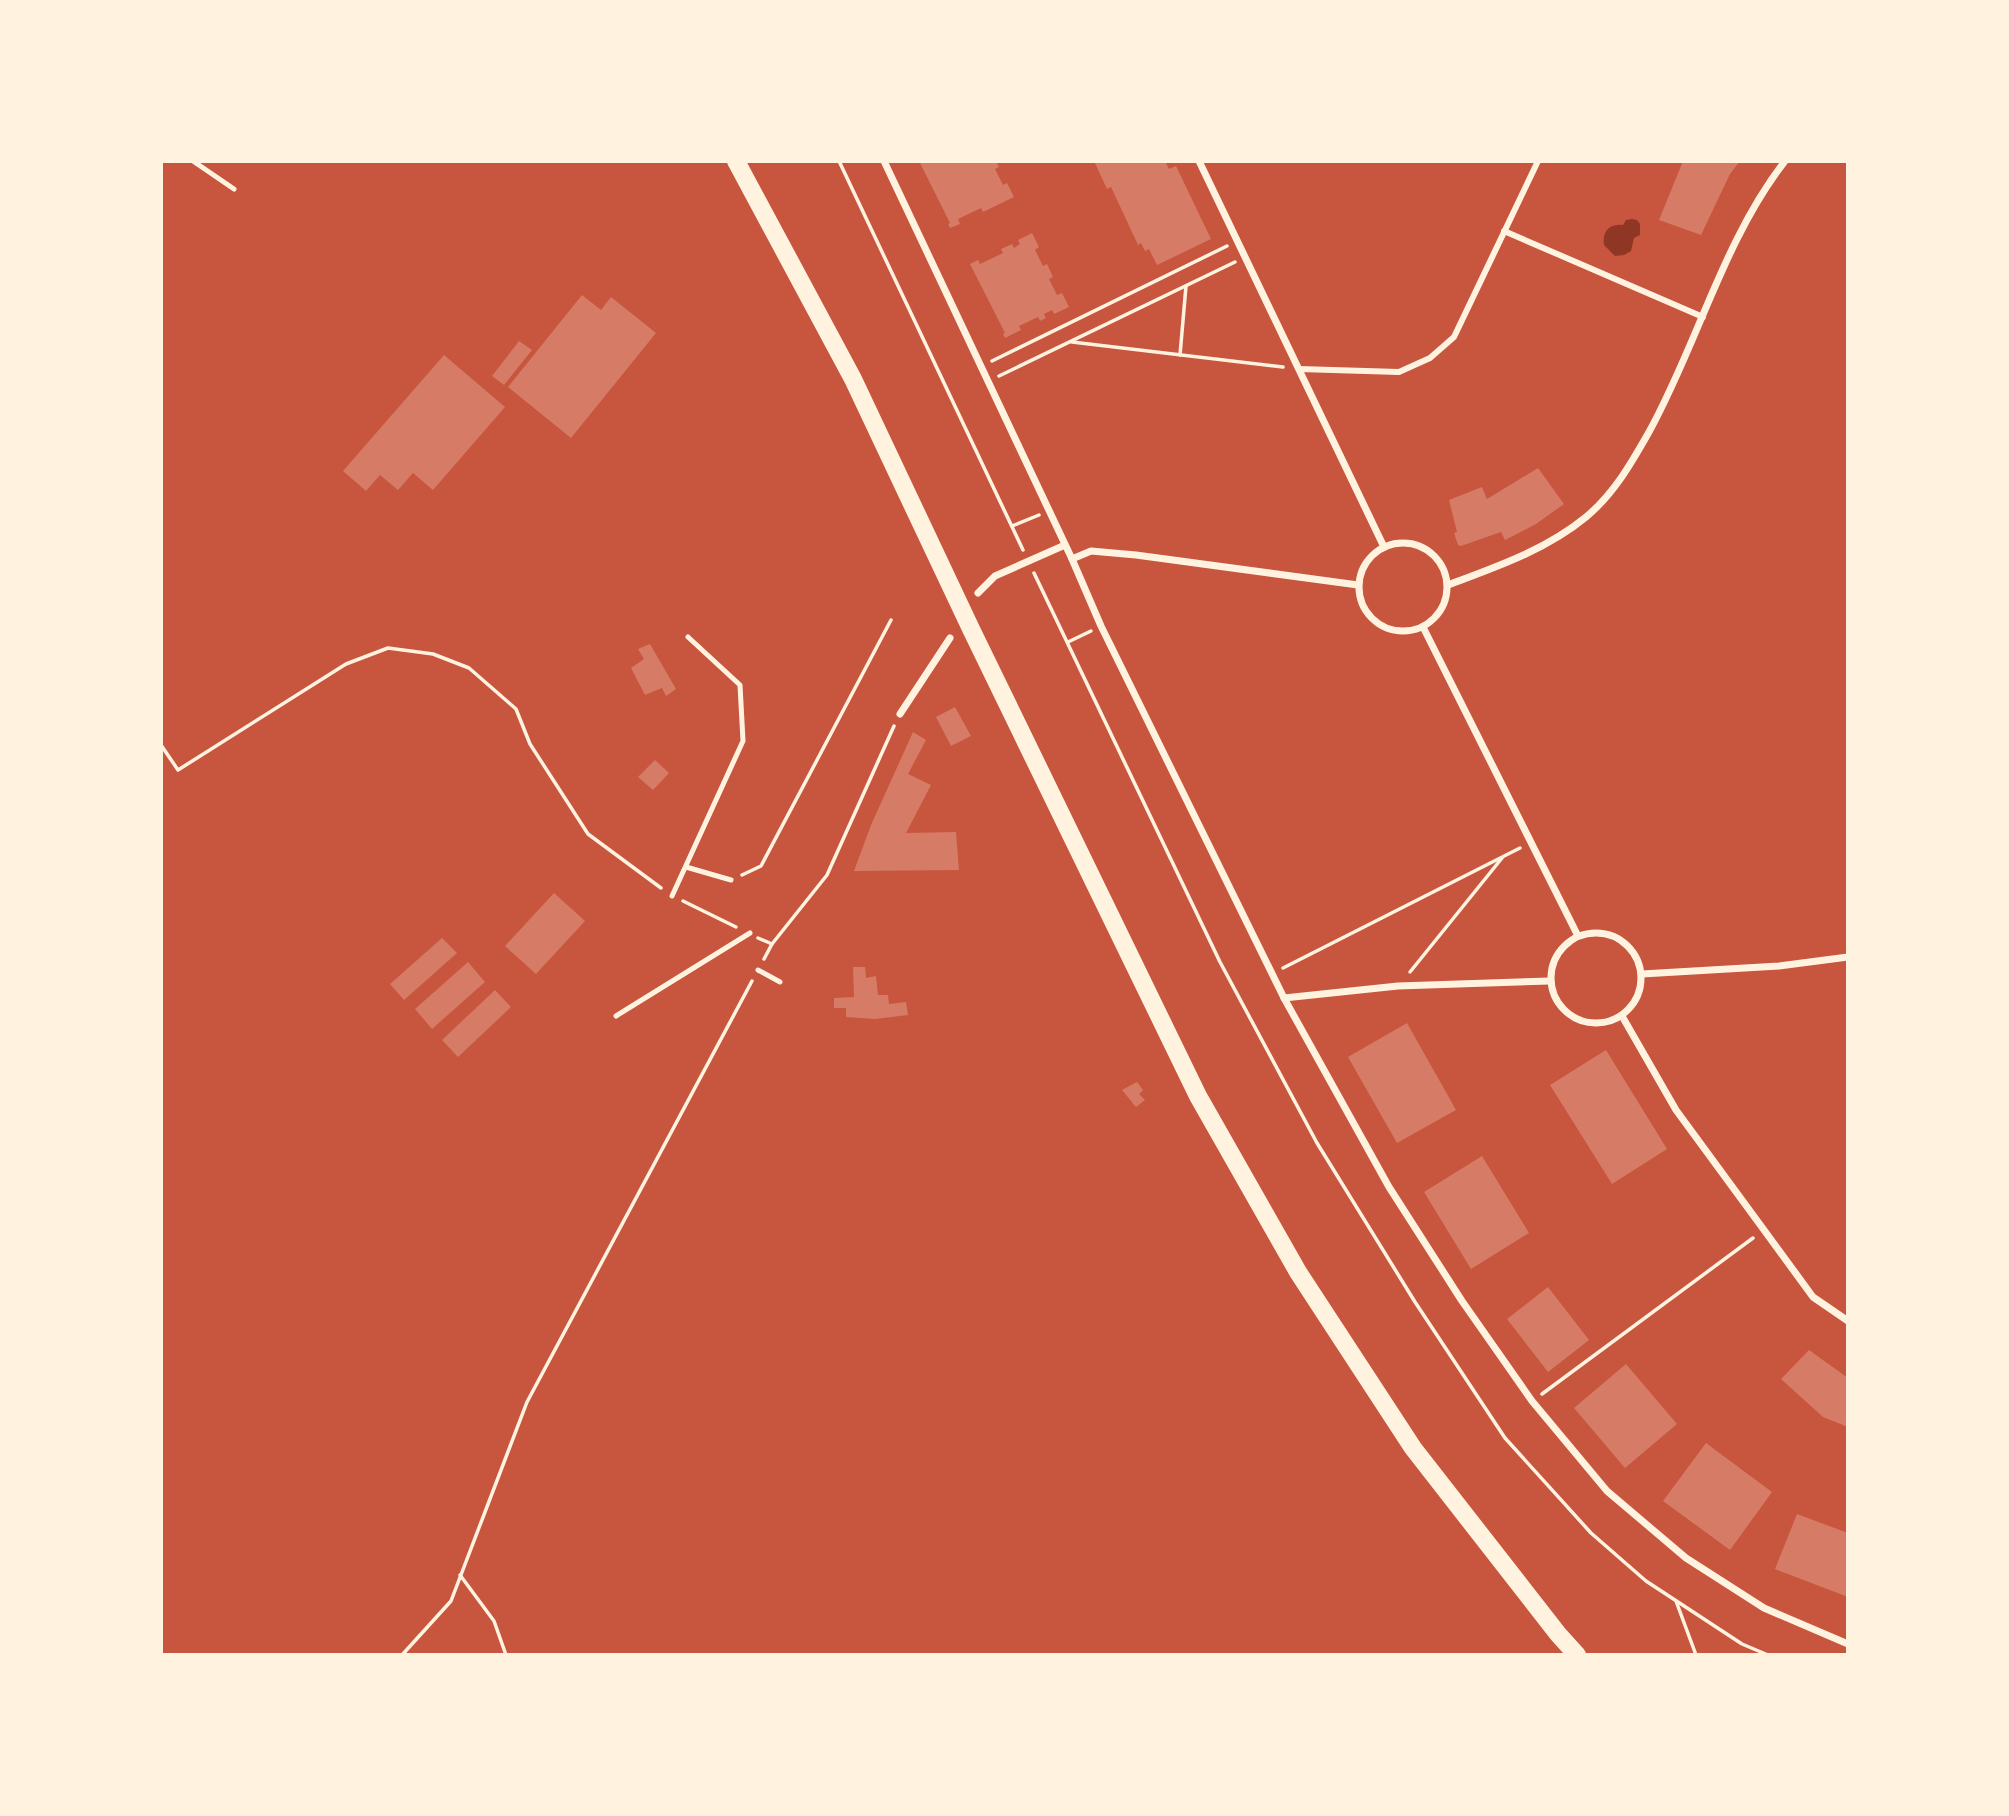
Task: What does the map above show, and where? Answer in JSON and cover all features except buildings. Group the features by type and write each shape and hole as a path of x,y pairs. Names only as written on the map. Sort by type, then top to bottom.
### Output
{"main road":[{"path":"736,161 853,379 1198,1096 1298,1272 1413,1448 1577,1655"}],"street":[{"path":"884,161 1101,626 1284,998 1390,1186 1462,1301 1532,1401 1607,1491 1686,1558 1764,1608 1848,1644"},
{"path":"1199,161 1384,547"},
{"path":"1299,369 1399,372 1430,358 1454,337 1538,161"},
{"path":"1448,585 1525,556 1587,516 1627,472 1669,395 1739,232 1764,188 1785,161"},
{"path":"1504,231 1703,317"},
{"path":"1401,542 1418,545 1433,554 1444,568 1448,585 1446,602 1437,617 1423,627 1405,632 1387,629 1372,619 1361,603 1358,585 1362,570 1371,556 1384,547 1401,542"},
{"path":"978,593 995,576 1065,545"},
{"path":"1072,559 1091,551 1136,555 1358,585"},
{"path":"1423,627 1578,936"},
{"path":"900,714 950,638"},
{"path":"1595,932 1612,935 1627,943 1637,957 1642,974 1640,990 1633,1005 1622,1016 1604,1023 1585,1022 1568,1014 1555,999 1550,981 1553,962 1563,946 1578,936 1595,932"},
{"path":"1642,974 1779,966 1848,957"},
{"path":"1284,998 1398,986 1550,981"},
{"path":"1622,1016 1676,1110 1763,1230 1813,1297 1848,1321"}],"lane":[{"path":"193,161 234,189"},
{"path":"672,896 743,741 740,685 688,638"},
{"path":"686,867 731,880"},
{"path":"615,1016 750,933"},
{"path":"758,970 780,982"}],"path":[{"path":"981,367 1238,240"},
{"path":"988,382 1246,257"},
{"path":"1180,355 1186,286"},
{"path":"1070,342 1299,369"},
{"path":"1012,526 1049,511"},
{"path":"731,880 761,866 891,620"},
{"path":"1068,642 1101,626"},
{"path":"161,745 178,770 346,664 388,648 433,654 469,668 516,709 530,744 588,834 672,896 772,944"},
{"path":"401,1655 451,1601 527,1402 772,944 827,875 900,714"},
{"path":"1272,974 1531,842"},
{"path":"1398,986 1503,856"},
{"path":"1532,1401 1763,1230"},
{"path":"460,1575 494,1621 506,1655"},
{"path":"1675,1601 1696,1655"}],"shaded area":[{"path":"1632,219 1640,224 1640,235 1634,238 1631,251 1615,256 1604,245 1605,232 1610,227 1623,225 1626,220"}]}
